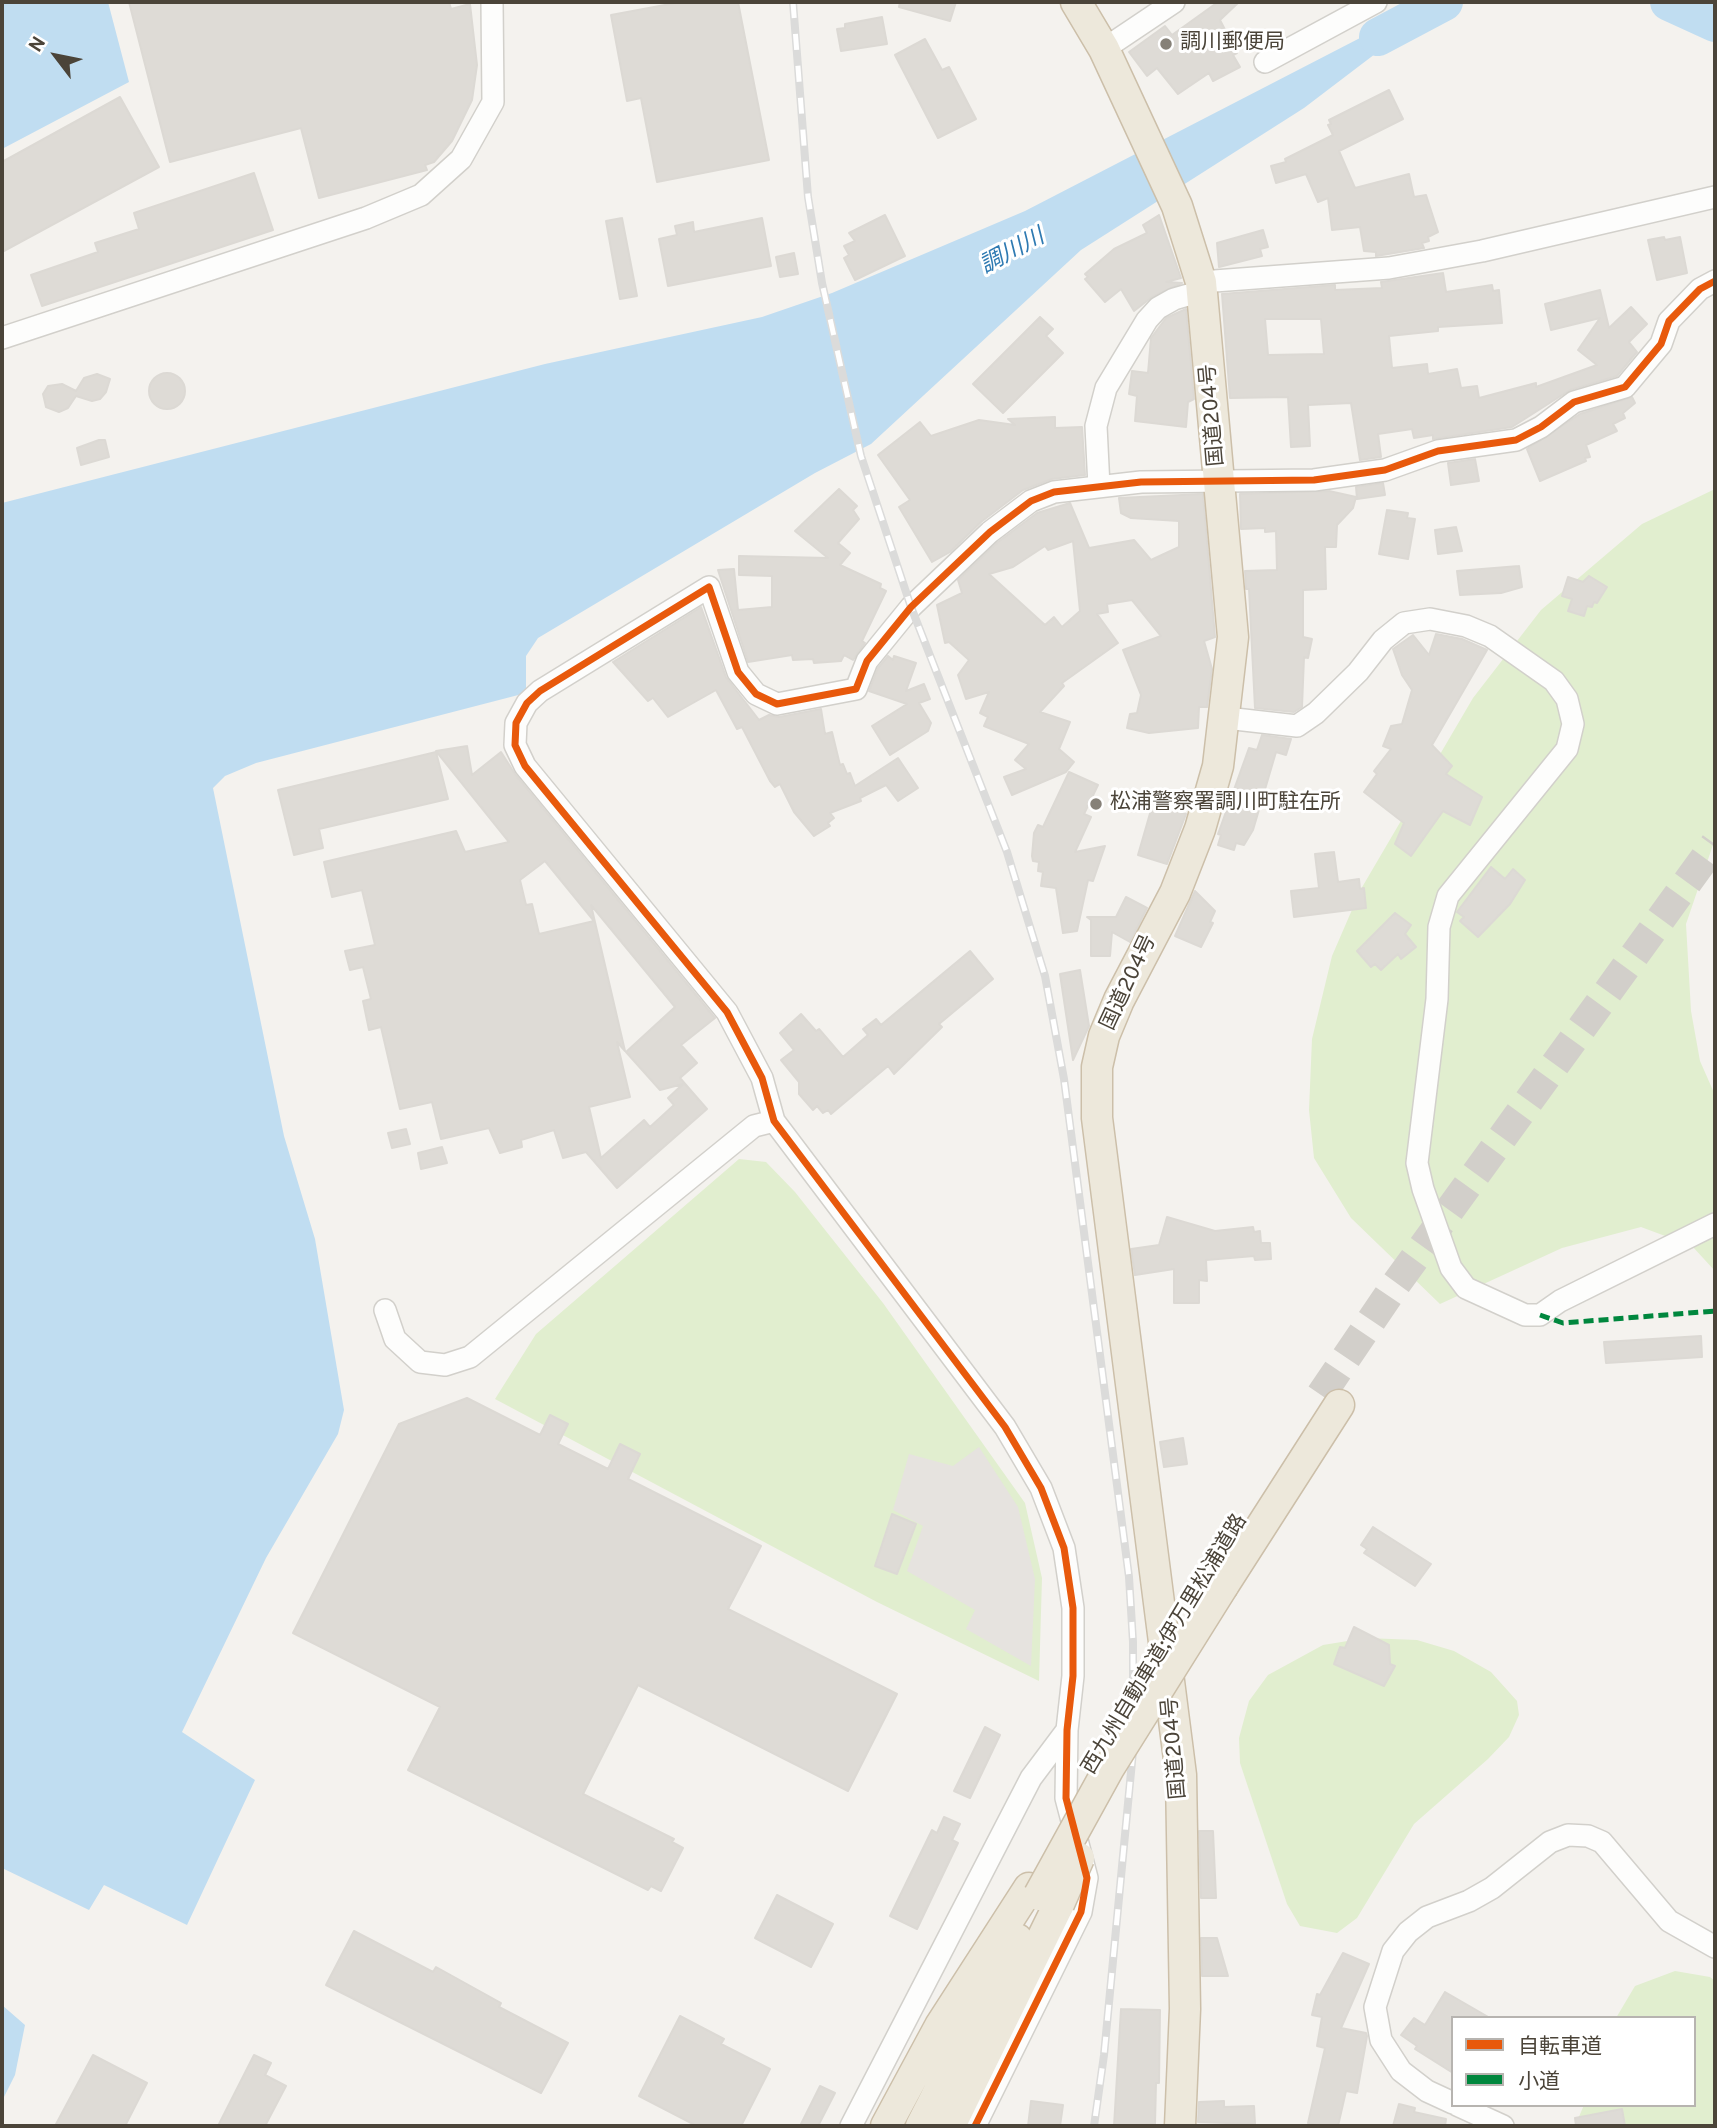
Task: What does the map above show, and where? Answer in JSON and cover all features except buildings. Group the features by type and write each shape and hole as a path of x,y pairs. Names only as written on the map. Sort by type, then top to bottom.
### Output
{"highway":[{"name":"国道204号","path":"1074,4 1104,49 1140,124 1177,206 1202,287 1233,637 1219,766 1200,829 1175,893 1119,1000 1104,1035 1097,1067 1097,1118 1181,1775 1185,2009 1180,2126"},
{"name":"西九州自動車道;伊万里松浦道路","path":"1042,1896 1122,1766 1215,1581 1330,1400"},
{"path":"886,2126 940,2026 1042,1896"},
{"path":"907,2126 1042,1896"},
{"path":"921,2126 1042,1896"},
{"path":"950,2126 1042,1896"}],"street":[{"path":"2,338 366,218 421,195 461,159 493,102 492,2"},
{"path":"1104,49 1174,2"},
{"path":"1265,62 1376,2"},
{"path":"1099,487 1096,426 1106,388 1147,320 1158,308 1174,299 1202,287 1389,268 1482,251 1715,197"},
{"path":"975,2126 1081,1912 1087,1878 1066,1798 1067,1730 1073,1676 1073,1608 1064,1548 1041,1488 1005,1427 774,1121 762,1077 727,1012 525,766 514,746 516,723 527,703 540,691 709,587 738,672 756,694 777,704 856,689 867,661 883,638 990,532 1031,501 1054,492 1141,482 1289,482 1385,470 1406,460 1438,451 1516,440 1541,427 1574,402 1625,387 1661,344 1669,321 1700,289 1715,281"},
{"path":"1226,718 1297,726 1324,705 1404,623 1430,619 1466,626 1490,636 1554,681 1566,699 1573,723 1567,748 1448,896 1439,927 1437,999 1417,1163 1423,1189 1451,1268 1466,1288 1525,1315 1540,1315 1560,1301 1715,1224"},
{"path":"385,1310 395,1339 420,1362 445,1365 470,1357 754,1126 774,1121"},
{"path":"851,2126 1031,1778 1067,1730"},
{"path":"1451,2102 1427,2091 1401,2071 1381,2040 1375,2007 1393,1951 1408,1932 1427,1917 1469,1901 1492,1888 1550,1842 1568,1835 1588,1836 1602,1842 1669,1921 1715,1947"},
{"path":"1462,2107 1503,2126"}],"green space":[{"path":"1715,489 1715,839 1686,924 1691,1011 1700,1061 1715,1095 1715,1271 1692,1246 1641,1227 1562,1248 1440,1304 1351,1218 1314,1158 1309,1110 1312,1039 1332,956 1361,889 1473,698 1541,610 1642,524"},
{"path":"739,1159 766,1162 795,1192 883,1303 1025,1503 1042,1578 1039,1681 877,1602 495,1399 536,1334"},
{"path":"1366,1638 1417,1640 1454,1651 1491,1672 1517,1701 1519,1715 1509,1737 1488,1759 1414,1824 1357,1918 1337,1933 1300,1926 1287,1904 1240,1763 1239,1738 1249,1701 1268,1675 1323,1645"},
{"path":"1675,1971 1710,1977 1715,1981 1715,2126 1575,2126 1583,2107 1696,2107 1696,2016 1617,2016 1635,1986"}],"shaded area":[{"path":"979,1447 1018,1507 1035,1579 1031,1666 966,1629 975,1610 907,1571 923,1526 893,1510 909,1454 953,1466"}],"water":[{"path":"2,2 108,2 129,82 2,149"},
{"path":"1420,7 1425,16 1304,108 1081,250 871,444 815,473 538,638 526,656 526,693 256,763 225,776 213,788 284,1136 315,1239 344,1410 338,1434 266,1558 182,1732 255,1780 187,1925 104,1885 89,1910 2,1868 2,503 545,364 762,317 832,293 1025,211"},
{"path":"2,2005 25,2025 15,2075 2,2101"}],"waterway":[{"name":"調川川","path":"1378,37 1444,2"},
{"name":"調川川","path":"1669,2 1715,23"}],"tunnel":[{"path":"1321,1395 1396,1284 1715,844"}],"railway":[{"path":"793,2 808,197 822,283 861,456 911,607 1007,852 1045,976 1064,1079 1129,1577 1133,1642 1133,1751 1104,2055 1094,2126"}],"marked path":[{"path":"1540,1315 1563,1323 1715,1311"}],"cycle path":[{"path":"975,2126 1081,1912 1087,1878 1066,1798 1067,1730 1073,1676 1073,1608 1064,1548 1041,1488 1005,1427 774,1121 762,1078 727,1012 525,766 515,745 516,723 527,703 540,691 709,587 738,672 756,694 777,704 856,689 867,661 911,607 990,532 1031,501 1054,492 1141,482 1314,480 1385,470 1438,451 1516,440 1541,427 1574,402 1625,387 1661,344 1669,321 1700,289 1715,281"}],"place":[{"name":"調川郵便局","path":"1166,44"},
{"name":"松浦警察署調川町駐在所","path":"1096,804"}]}
